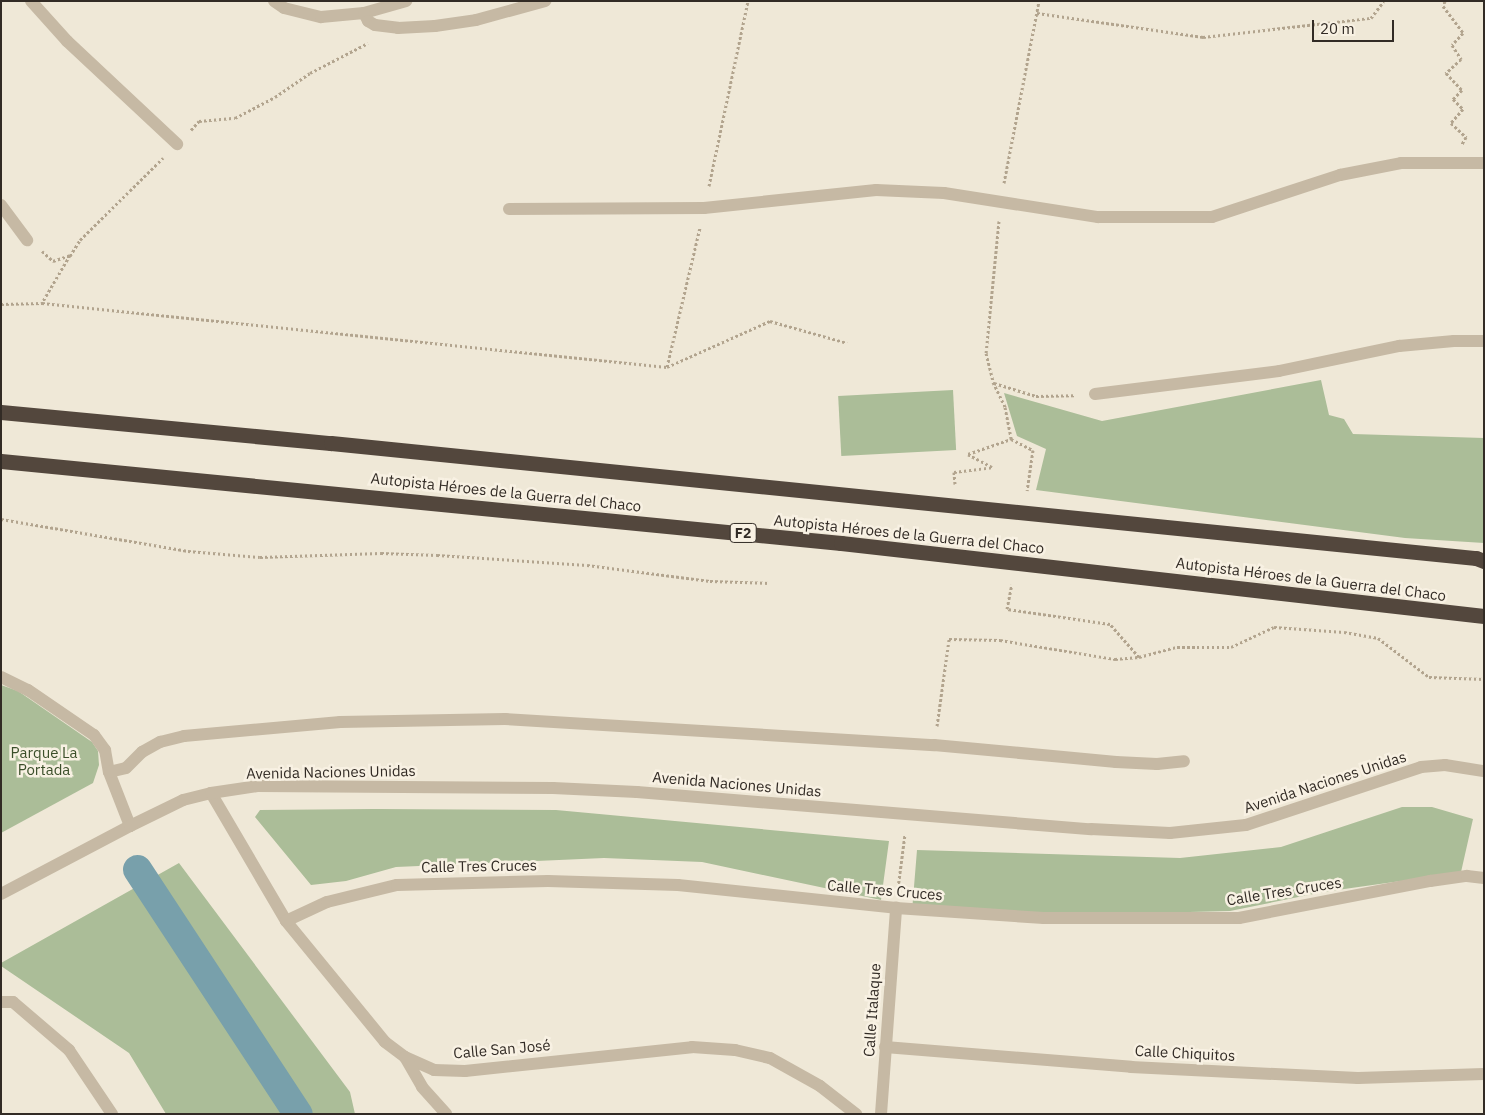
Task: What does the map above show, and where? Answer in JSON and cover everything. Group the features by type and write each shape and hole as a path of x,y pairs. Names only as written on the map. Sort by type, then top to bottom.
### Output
{"highway":[{"name":"Autopista Héroes de la Guerra del Chaco","path":"1,412 1466,556 1484,561"},
{"name":"Autopista Héroes de la Guerra del Chaco","path":"1,460 841,543 1484,616"}],"street":[{"path":"31,1 67,41 177,144"},
{"path":"274,1 284,8 321,17 364,13 406,1"},
{"path":"364,13 368,21 375,25 398,28 476,20 546,1"},
{"path":"509,209 704,208 876,190 944,193 1098,217 1212,217 1340,175 1401,163 1484,163"},
{"path":"1,206 27,240"},
{"path":"1095,394 1279,371 1399,346 1454,341 1484,341"},
{"path":"1,677 28,690 94,735 105,750 109,772 130,826"},
{"path":"109,772 126,768 142,752 160,742 184,736 340,722 505,719 934,744 1116,762 1157,764 1184,761"},
{"name":"Avenida Naciones Unidas","path":"1,894 183,800 211,793 258,786 553,788 1091,829 1170,833 1246,826 1421,767 1445,765 1484,771"},
{"name":"Calle San José","path":"211,793 286,922 385,1042 405,1057 434,1070 465,1071 692,1046 735,1050 770,1058 820,1086 856,1114"},
{"name":"Calle Tres Cruces","path":"286,922 327,902 397,885 530,881 678,885 896,908 1044,918 1239,918 1430,880 1466,876 1484,878"},
{"name":"Calle Italaque","path":"880,1114 896,908"},
{"path":"1,1002 13,1002 69,1050 112,1114"},
{"name":"Calle Chiquitos","path":"885,1046 1131,1066 1358,1078 1484,1074"},
{"path":"405,1057 422,1088 446,1114"}],"path":[{"path":"667,367 704,208 748,1"},
{"path":"1037,13 1203,37 1371,18 1384,1"},
{"path":"1445,1 1443,6 1463,33 1452,45 1461,60 1446,73 1462,90 1453,100 1463,110 1451,123 1466,137 1453,163"},
{"path":"42,303 80,240 200,121 235,118 275,97 310,73 398,28"},
{"path":"27,240 53,260 70,255 42,303"},
{"path":"1,304 42,303 667,367 770,320 847,343"},
{"path":"1011,439 1005,407 993,382 1036,396 1095,394"},
{"path":"956,487 954,472 992,468 968,454 1011,439 1033,450"},
{"path":"1,519 188,551 260,557 381,554 437,555 587,565 710,581 770,584"},
{"path":"1008,609 1110,624 1139,657"},
{"path":"937,729 949,638 1000,640 1114,659 1139,657 1177,647 1231,647 1274,627 1284,627 1344,632 1378,638 1429,677 1484,679"},
{"path":"896,908 907,814"}],"green space":[{"path":"1321,380 1329,415 1344,419 1353,434 1484,438 1484,543 1405,538 1036,490 1046,449 1017,436 1004,393 1102,421"},
{"path":"953,390 956,450 841,456 838,396"},
{"name":"Parque La Portada","path":"1,685 18,691 92,742 98,751 99,765 93,783 1,833"},
{"path":"1402,807 1432,807 1473,819 1459,881 1401,881 1323,892 1230,911 1067,915 912,911 917,850 1180,858 1281,847"},
{"path":"260,810 556,810 889,841 881,900 702,862 604,858 396,867 346,881 311,885 255,817"},
{"path":"179,863 350,1092 355,1114 166,1114 129,1053 1,966 1,963"}],"waterway":[{"path":"137,869 298,1114"}]}
